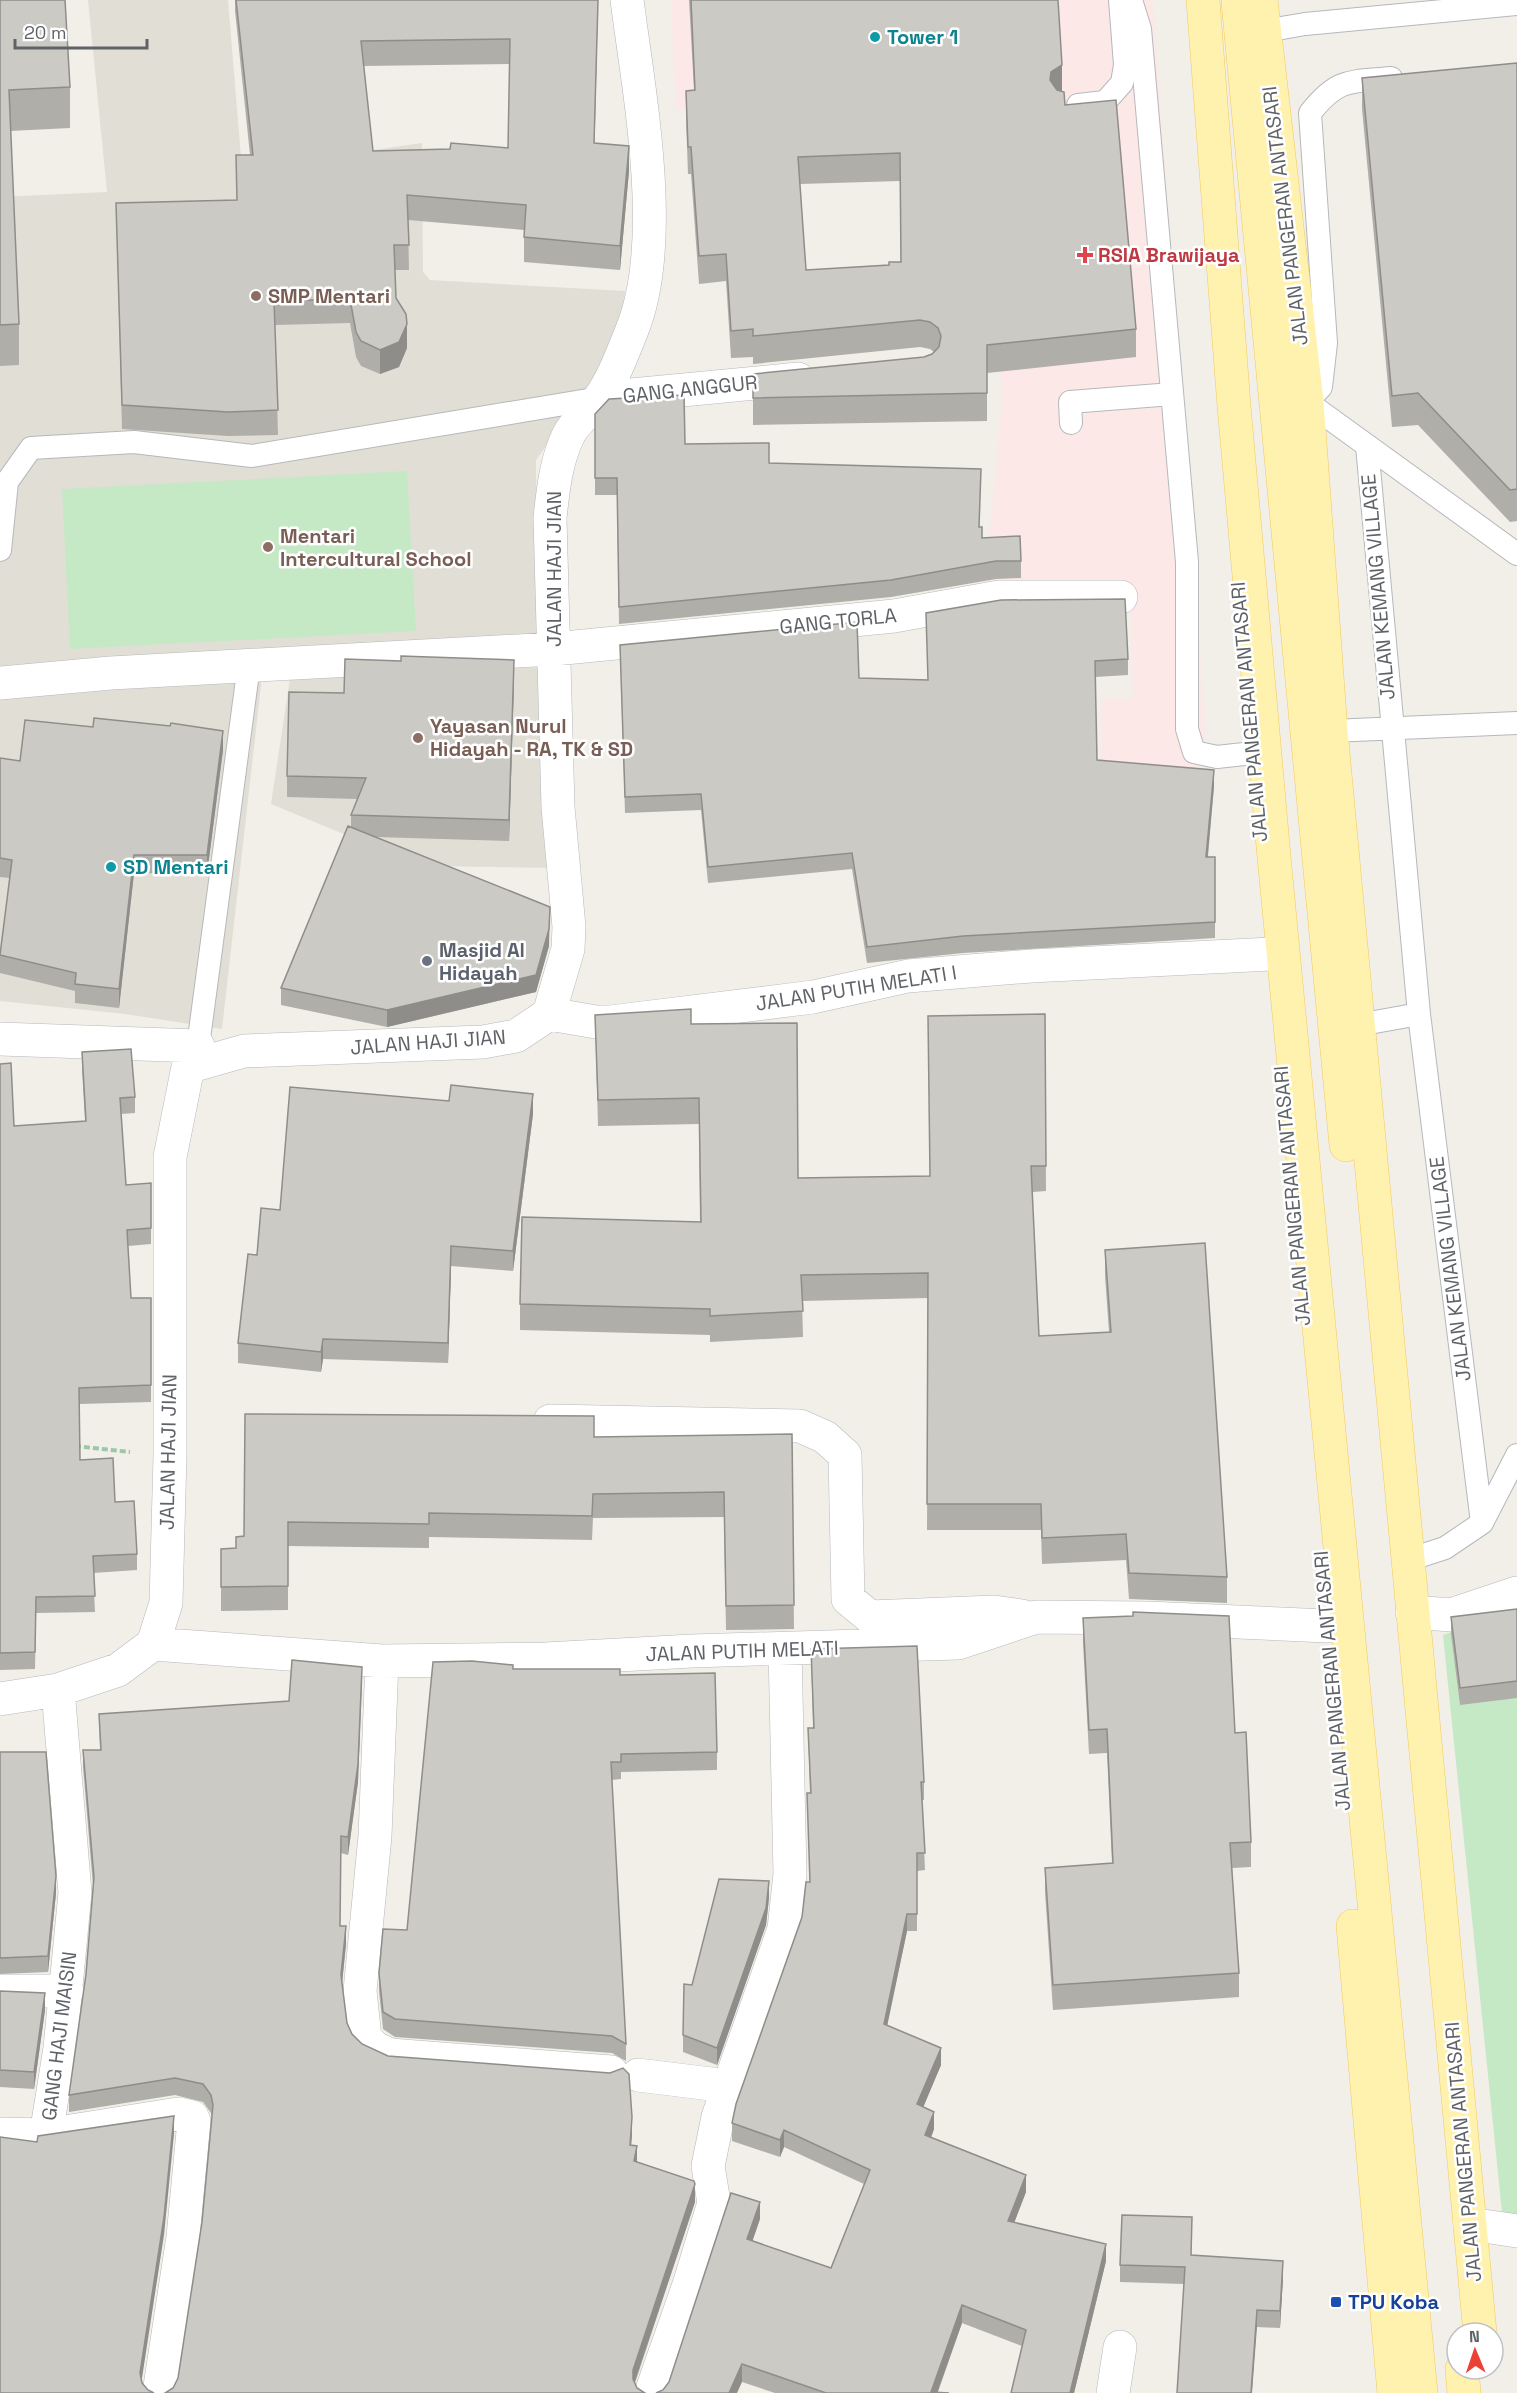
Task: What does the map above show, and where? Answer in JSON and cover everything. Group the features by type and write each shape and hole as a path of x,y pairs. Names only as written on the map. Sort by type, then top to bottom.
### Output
{"main road":[{"name":"JALAN PANGERAN ANTASARI","path":"1186,0 1272,954 1394,2393"},
{"path":"1203,0 1274,857 1422,2393"},
{"path":"1238,0 1316,851 1386,1544 1457,2321"},
{"name":"JALAN PANGERAN ANTASARI","path":"1262,15 1307,402 1330,731 1479,2321"}],"street":[{"name":"JALAN HAJI JIAN","path":"153,1644 166,1603 170,1456 170,1157 193,1057 244,1051 483,1042 516,1036 549,1014 568,949 569,927 558,807 550,518 554,479 570,433 600,398 633,328 643,293 647,244 648,174 627,0"},
{"name":"GANG ANGGUR","path":"600,398 828,376"},
{"name":"GANG TORLA","path":"0,683 111,673 554,649 894,616 999,597 1121,597"},
{"name":"JALAN PUTIH MELATI I","path":"549,1014 602,1023 813,997 908,976 1031,966 1272,954"},
{"path":"0,1039 193,1057"},
{"path":"518,1420 800,1426 825,1437 845,1455 848,1599 870,1617 994,1612 1036,1617"},
{"path":"1412,1612 1451,1615 1517,1593"},
{"name":"JALAN PUTIH MELATI","path":"153,1644 382,1661 546,1659 958,1643 1036,1617 1147,1618 1328,1626"},
{"path":"0,1699 58,1690 118,1670 153,1644"},
{"path":"651,2393 689,2285 714,2203 715,2195 708,2176 709,2158 727,2086 784,1929 790,1874 785,1649"},
{"path":"382,1661 375,1836 360,1991 365,2038 375,2048 390,2055 625,2074 727,2086"},
{"name":"GANG HAJI MAISIN","path":"58,1690 75,1893 67,1991 46,2135 178,2114 192,2117 194,2121 183,2236 159,2393"},
{"path":"0,1991 67,1991"},
{"path":"0,2134 46,2135"},
{"path":"1470,2224 1517,2231"},
{"path":"1113,2393 1120,2347"}],"lane":[{"path":"1063,106 1105,102 1122,83 1125,65 1120,0"},
{"path":"1131,0 1140,29 1187,562 1186,729 1194,752 1217,757 1253,753"},
{"path":"1262,15 1305,24 1517,4"},
{"path":"1413,76 1343,82 1324,96 1310,113 1326,343 1322,387 1307,402 1517,554"},
{"path":"1071,423 1070,402 1172,394"},
{"path":"0,550 7,482 31,448 134,442 252,456 600,398"},
{"name":"JALAN KEMANG VILLAGE","path":"1367,446 1390,728 1419,1014 1482,1523"},
{"path":"193,1057 249,665"},
{"name":"JALAN KEMANG VILLAGE","path":"1330,731 1517,723"},
{"path":"1358,1025 1419,1014"},
{"path":"1408,1560 1445,1548 1482,1523 1517,1455"}],"path":[{"path":"68,1445 170,1456"}],"shaded area":[{"name":"Mentari Intercultural School","path":"88,0 228,0 242,169 422,143 423,272 430,280 625,291 620,333 580,399 536,460 537,633 265,650 222,1029 125,1014 0,1001 0,197 107,192"},
{"name":"RSIA Brawijaya","path":"671,0 1153,0 1209,780 1101,773 1101,700 1133,700 1130,588 984,593 1001,411 999,99 676,109"},
{"name":"Yayasan Nurul Hidayah - RA, TK & SD","path":"555,667 556,868 421,866 271,804 291,672"}],"green space":[{"path":"407,471 416,631 70,649 62,489"},
{"path":"1517,1608 1517,2215 1502,2212 1443,1635"}],"building":[{"path":"0,0 65,0 70,87 9,90 19,324 0,325"},
{"path":"236,0 598,0 594,143 629,146 620,246 524,237 526,205 407,195 409,245 394,245 396,298 406,314 407,324 399,342 380,350 361,341 356,332 350,299 274,301 278,410 228,412 122,405 116,203 237,200 236,155 253,155","holes":["510,39 508,148 451,143 450,149 373,151 361,41"]},
{"path":"691,0 1058,0 1062,65 1051,72 1050,80 1057,90 1064,92 1065,105 1116,100 1136,329 987,345 987,393 753,398 753,374 924,357 932,354 939,347 941,336 938,328 930,322 920,320 753,336 753,329 731,331 726,254 699,256 691,147 688,147 686,91 695,90","holes":["900,153 901,262 889,262 889,265 806,270 798,157"]},
{"path":"1517,63 1517,489 1510,490 1418,393 1392,396 1362,78"},
{"path":"684,395 685,444 769,443 769,463 981,469 979,527 982,527 982,538 1020,536 1021,561 996,561 891,580 619,607 617,478 595,478 595,414 609,399"},
{"path":"1125,599 1128,659 1095,661 1097,760 1214,770 1206,857 1215,857 1215,922 963,936 867,947 852,853 708,867 701,794 625,797 620,645 857,622 859,678 928,680 926,613 1001,600"},
{"path":"401,656 514,660 509,820 351,815 366,778 287,776 289,692 344,693 345,659 401,661"},
{"path":"94,718 170,726 171,723 223,731 207,855 134,855 119,989 75,984 76,973 0,955 12,860 0,858 0,758 20,761 25,720 93,727"},
{"name":"Masjid Al Hidayah","path":"348,826 550,907 549,929 536,975 387,1010 281,988"},
{"path":"691,1009 691,1024 797,1023 798,1178 930,1176 928,1016 1045,1014 1046,1166 1031,1166 1039,1336 1111,1332 1105,1250 1205,1243 1227,1577 1129,1573 1126,1534 1042,1538 1041,1504 927,1504 928,1273 801,1275 803,1311 710,1316 710,1309 520,1304 522,1217 701,1222 699,1098 598,1100 595,1015"},
{"path":"131,1049 135,1097 120,1098 126,1185 151,1183 151,1228 127,1230 131,1298 151,1298 151,1385 79,1388 80,1460 113,1458 115,1502 134,1501 137,1554 93,1556 95,1596 36,1597 35,1652 0,1653 0,1064 11,1063 14,1126 86,1121 82,1052"},
{"path":"451,1085 533,1094 513,1251 451,1246 448,1343 323,1339 321,1352 238,1343 248,1254 257,1255 261,1208 280,1210 290,1087 449,1101"},
{"path":"245,1414 594,1416 594,1437 792,1434 794,1605 726,1606 724,1492 593,1494 592,1516 429,1513 429,1524 288,1522 288,1586 221,1587 221,1549 236,1548 236,1537 244,1536"},
{"path":"1517,1609 1517,1681 1460,1688 1451,1617"},
{"path":"1133,1612 1229,1616 1235,1733 1246,1732 1251,1842 1230,1843 1239,1973 1053,1985 1045,1868 1113,1863 1107,1729 1089,1730 1083,1618 1133,1616"},
{"path":"917,1646 925,1853 917,1853 917,1914 907,1914 884,2024 941,2048 917,2104 934,2112 925,2135 1026,2175 1008,2221 1106,2244 1070,2393 1011,2393 1026,2330 962,2305 931,2392 949,2393 826,2393 742,2364 729,2393 656,2393 663,2390 669,2382 731,2193 760,2202 747,2239 831,2268 870,2170 784,2130 780,2140 732,2123 736,2104 802,1917 806,1882 810,1882 807,1793 811,1793 808,1728 814,1728 811,1649"},
{"path":"292,1660 362,1667 358,1764 348,1837 341,1836 340,1926 346,1926 341,1975 347,2023 352,2034 362,2044 388,2056 610,2073 623,2068 629,2074 632,2117 630,2145 637,2146 634,2161 694,2181 695,2184 633,2370 633,2379 637,2388 645,2393 165,2393 173,2388 178,2378 202,2222 213,2105 211,2095 203,2084 175,2078 69,2095 86,1974 94,1877 83,1750 101,1750 99,1714 289,1701"},
{"path":"472,1661 513,1665 513,1669 620,1669 620,1675 715,1673 717,1752 621,1754 621,1762 611,1762 626,2044 612,2036 395,2019 383,2012 379,1973 383,1929 407,1930 433,1662"},
{"path":"0,1752 46,1752 56,1876 48,1956 0,1958"},
{"path":"719,1879 769,1881 766,1908 717,2048 683,2035 684,1984 692,1985"},
{"path":"0,1991 45,1993 34,2072 0,2070"},
{"path":"174,2116 164,2217 140,2373 142,2383 154,2393 0,2393 0,2137 37,2142 38,2136"},
{"path":"1122,2215 1192,2217 1191,2255 1283,2261 1280,2311 1257,2310 1251,2393 1177,2393 1185,2267 1120,2265"}],"place":[{"name":"Tower 1","path":"875,37"},
{"name":"RSIA Brawijaya","path":"1085,255"},
{"name":"SMP Mentari","path":"256,296"},
{"name":"Mentari Intercultural School","path":"268,547"},
{"name":"Yayasan Nurul Hidayah - RA, TK & SD","path":"418,738"},
{"name":"SD Mentari","path":"111,867"},
{"name":"Masjid Al Hidayah","path":"427,961"},
{"name":"TPU Koba","path":"1336,2302"}]}
